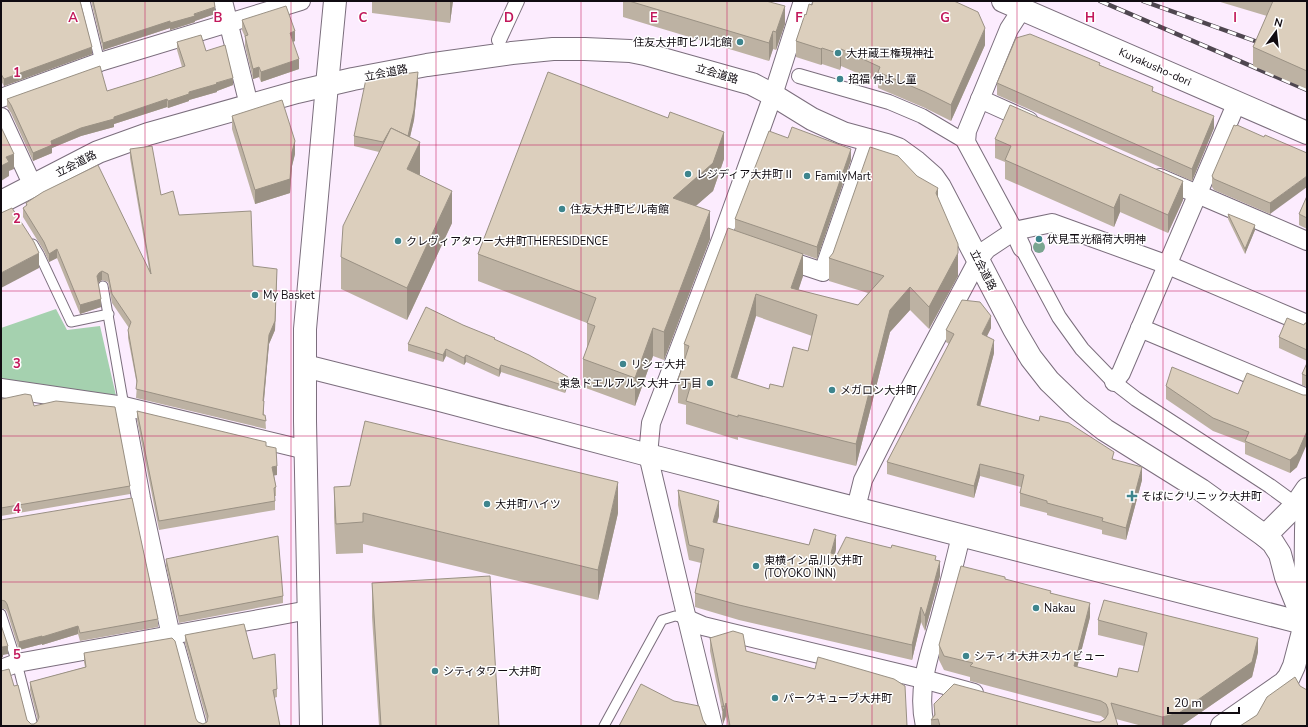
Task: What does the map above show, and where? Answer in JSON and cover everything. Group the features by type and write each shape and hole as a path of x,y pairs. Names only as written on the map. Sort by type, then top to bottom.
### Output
{"street":[{"path":"223,1 249,105"},
{"path":"1,98 100,62 301,1"},
{"path":"311,726 305,329 335,1"},
{"path":"499,40 517,1"},
{"path":"714,726 648,455 651,423 729,239 773,95 804,1"},
{"path":"966,142 967,131 1018,4"},
{"name":"Kuyakusho-dori","path":"1018,4 1307,133"},
{"name":"立会道路","path":"5,203 33,186 98,152 148,134 297,92 427,66 553,49 615,50 645,54 752,84 812,119 827,126 843,133 898,149 916,162 933,178 946,198 1014,329 1031,358 1049,381 1077,408 1105,430 1201,490 1273,543 1280,554 1286,578 1306,624"},
{"path":"799,76 889,102 922,116 966,142 1059,317 1082,349 1114,382 1136,399 1270,486 1303,497"},
{"path":"980,99 1045,128"},
{"path":"1114,382 1121,373 1237,102"},
{"path":"1,117 33,186"},
{"path":"765,252 823,272 869,140"},
{"path":"1147,173 1307,241"},
{"path":"856,508 863,480 978,260 987,248 1014,231 1052,223 1168,265 1307,324"},
{"path":"1140,328 1307,398"},
{"path":"305,366 1306,624"},
{"path":"1,388 124,406 306,450"},
{"path":"124,406 137,498 171,636"},
{"path":"1265,536 1303,497"},
{"path":"1222,726 1284,683 1294,666 1306,624 1306,519 1303,497"},
{"path":"925,726 922,714 923,679 961,535"},
{"path":"9,666 309,610"},
{"path":"687,619 703,626 923,679 991,697"}],"lane":[{"path":"86,1 100,62"},
{"path":"26,234 39,254 71,322 109,314"},
{"path":"103,286 124,406"},
{"path":"1,614 9,666 33,726"},
{"path":"604,726 662,620 675,616 687,619"},
{"path":"171,636 180,646 202,726"}],"green space":[{"path":"56,309 67,330 100,326 117,400 1,382 1,328"}],"building":[{"path":"1,1 80,1 92,47 4,79 1,74"},
{"path":"93,1 214,1 215,7 194,14 195,16 170,23 170,21 103,43"},
{"path":"629,1 766,1 785,6 776,32 773,31 769,43"},
{"path":"813,1 954,1 978,12 985,28 951,105 878,72 880,67 841,49 840,54 796,41 809,4 812,5"},
{"path":"1273,1 1307,1 1307,71 1253,47"},
{"path":"286,6 295,31 290,33 299,59 261,72 259,67 253,69 245,36 248,35 242,20"},
{"path":"1030,34 1153,87 1152,91 1214,116 1192,169 997,83 1016,38"},
{"path":"201,35 206,51 225,45 233,78 189,92 189,94 168,101 167,99 114,117 114,119 81,128 51,141 52,145 33,153 7,99 100,66 107,91 152,77 185,66 177,42"},
{"path":"418,72 414,110 408,136 391,128 383,142 354,136 366,79"},
{"path":"548,72 668,118 670,112 724,132 713,163 673,198 710,211 664,332 653,328 635,378 583,359 595,326 587,323 596,298 478,254"},
{"path":"282,100 295,141 292,152 290,179 255,190 232,116"},
{"path":"1010,105 1183,181 1168,215 1120,194 1114,208 1005,160 1011,146 995,139"},
{"path":"1234,125 1264,137 1265,135 1307,153 1307,176 1270,203 1214,179 1212,176"},
{"path":"1,127 14,154 6,157 9,162 1,166"},
{"path":"792,127 851,149 817,247 735,219 769,131 788,138"},
{"path":"391,128 420,142 407,169 452,191 407,288 341,257 343,226"},
{"path":"152,146 161,195 173,191 179,215 251,211 253,266 277,269 275,321 269,335 263,401 263,415 265,415 266,421 136,389 137,381 128,330 131,322 112,294 108,274 102,271 97,276 101,299 80,305 57,249 49,254 44,242 23,208 27,205 26,203 43,192 98,165 151,274 130,149"},
{"path":"870,147 898,156 917,176 938,188 936,193 958,244 958,253 929,307 910,287 890,310 856,444 738,415 738,417 686,401 691,384 678,380 689,346 684,344 728,228 803,254 791,288 858,305 884,276 829,258 833,253","holes":["756,294 817,315 808,351 793,347 783,387 770,384 769,389 731,377"]},
{"path":"1307,196 1307,218 1299,214"},
{"path":"12,208 34,242 39,253 1,273 1,213"},
{"path":"1228,214 1255,225 1245,249"},
{"path":"962,300 980,302 991,316 982,334 994,340 977,405 1039,421 1040,416 1069,423 1114,452 1112,459 1142,467 1126,528 1102,521 1103,518 1047,503 1047,501 1020,493 1024,475 980,464 974,486 887,462 954,334 946,330"},
{"path":"426,307 463,325 495,338 494,339 529,355 568,377 565,386 501,365 499,370 466,355 464,358 446,349 443,355 408,344"},
{"path":"1287,318 1304,325 1307,323 1307,350 1279,337"},
{"path":"1307,363 1307,376 1302,374"},
{"path":"1172,367 1238,394 1247,373 1303,395 1307,395 1307,431 1297,454 1290,460 1245,441 1249,432 1213,418 1166,386"},
{"path":"25,394 31,395 34,406 56,401 115,407 130,486 1,508 1,395 2,399"},
{"path":"137,411 266,442 266,446 276,448 277,466 272,467 276,487 274,488 275,501 159,521"},
{"path":"365,421 618,482 598,570 363,513 363,522 336,524 334,487 350,486"},
{"path":"678,490 719,501 713,522 809,545 814,529 836,535 831,553 837,555 846,537 891,548 892,545 936,556 935,560 940,561 925,616 921,607 912,645 739,605 695,593 704,549 689,545"},
{"path":"132,498 158,619 80,633 78,626 19,642 7,604 5,601 1,600 1,520"},
{"path":"278,536 283,596 179,616 166,559"},
{"path":"961,566 1005,577 1005,579 1051,591 1050,593 1090,603 1074,666 1117,677 1119,668 1138,672 1147,633 1098,620 1104,600 1258,638 1252,662 1179,713 1162,717 1111,703 1118,726 940,726 938,719 931,720 935,715 934,704 954,684 1095,722 1100,722 1105,719 1108,714 1106,704 1101,701 970,666 973,663 944,656 939,645"},
{"name":"シティタワー大井町","path":"490,576 499,726 381,726 372,583"},
{"path":"244,624 253,659 275,654 277,689 273,690 280,726 1,726 1,671 9,669 14,686 18,685 27,720 31,724 34,724 37,722 39,717 30,682 86,667 84,653 172,638 175,641 196,719 198,722 203,724 207,722 208,716 185,635"},
{"path":"1,625 8,646 2,647 3,649 1,650"},
{"path":"733,631 743,634 746,651 815,669 818,657 894,679 905,686 907,726 730,726 726,703 723,711 722,706 724,707 710,638"},
{"path":"1295,677 1300,686 1307,690 1307,726 1240,726 1257,715 1267,697"},
{"path":"641,684 674,701 699,706 703,720 708,726 619,726"}],"railway":[{"path":"1100,1 1307,90"},
{"path":"1143,1 1266,45"}],"place":[{"name":"住友大井町ビル北館","path":"740,42"},
{"name":"大井蔵王権現神社","path":"838,53"},
{"name":"招福 仲よし童","path":"840,79"},
{"name":"レジディア大井町Ⅱ","path":"688,174"},
{"name":"FamilyMart","path":"807,176"},
{"name":"住友大井町ビル南館","path":"562,209"},
{"name":"伏見玉光稲荷大明神","path":"1039,239"},
{"name":"クレヴィアタワー大井町THERESIDENCE","path":"398,241"},
{"name":"My Basket","path":"255,295"},
{"name":"リシェ大井","path":"623,364"},
{"name":"東急ドエルアルス大井一丁目","path":"710,383"},
{"name":"メガロン大井町","path":"832,390"},
{"name":"そばにクリニック大井町","path":"1132,496"},
{"name":"大井町ハイツ","path":"487,504"},
{"name":"東横イン品川大井町 (TOYOKO INN)","path":"756,566"},
{"name":"Nakau","path":"1036,608"},
{"name":"シティオ大井スカイビュー","path":"966,656"},
{"name":"シティタワー大井町","path":"435,671"},
{"name":"パークキューブ大井町","path":"775,698"}]}
